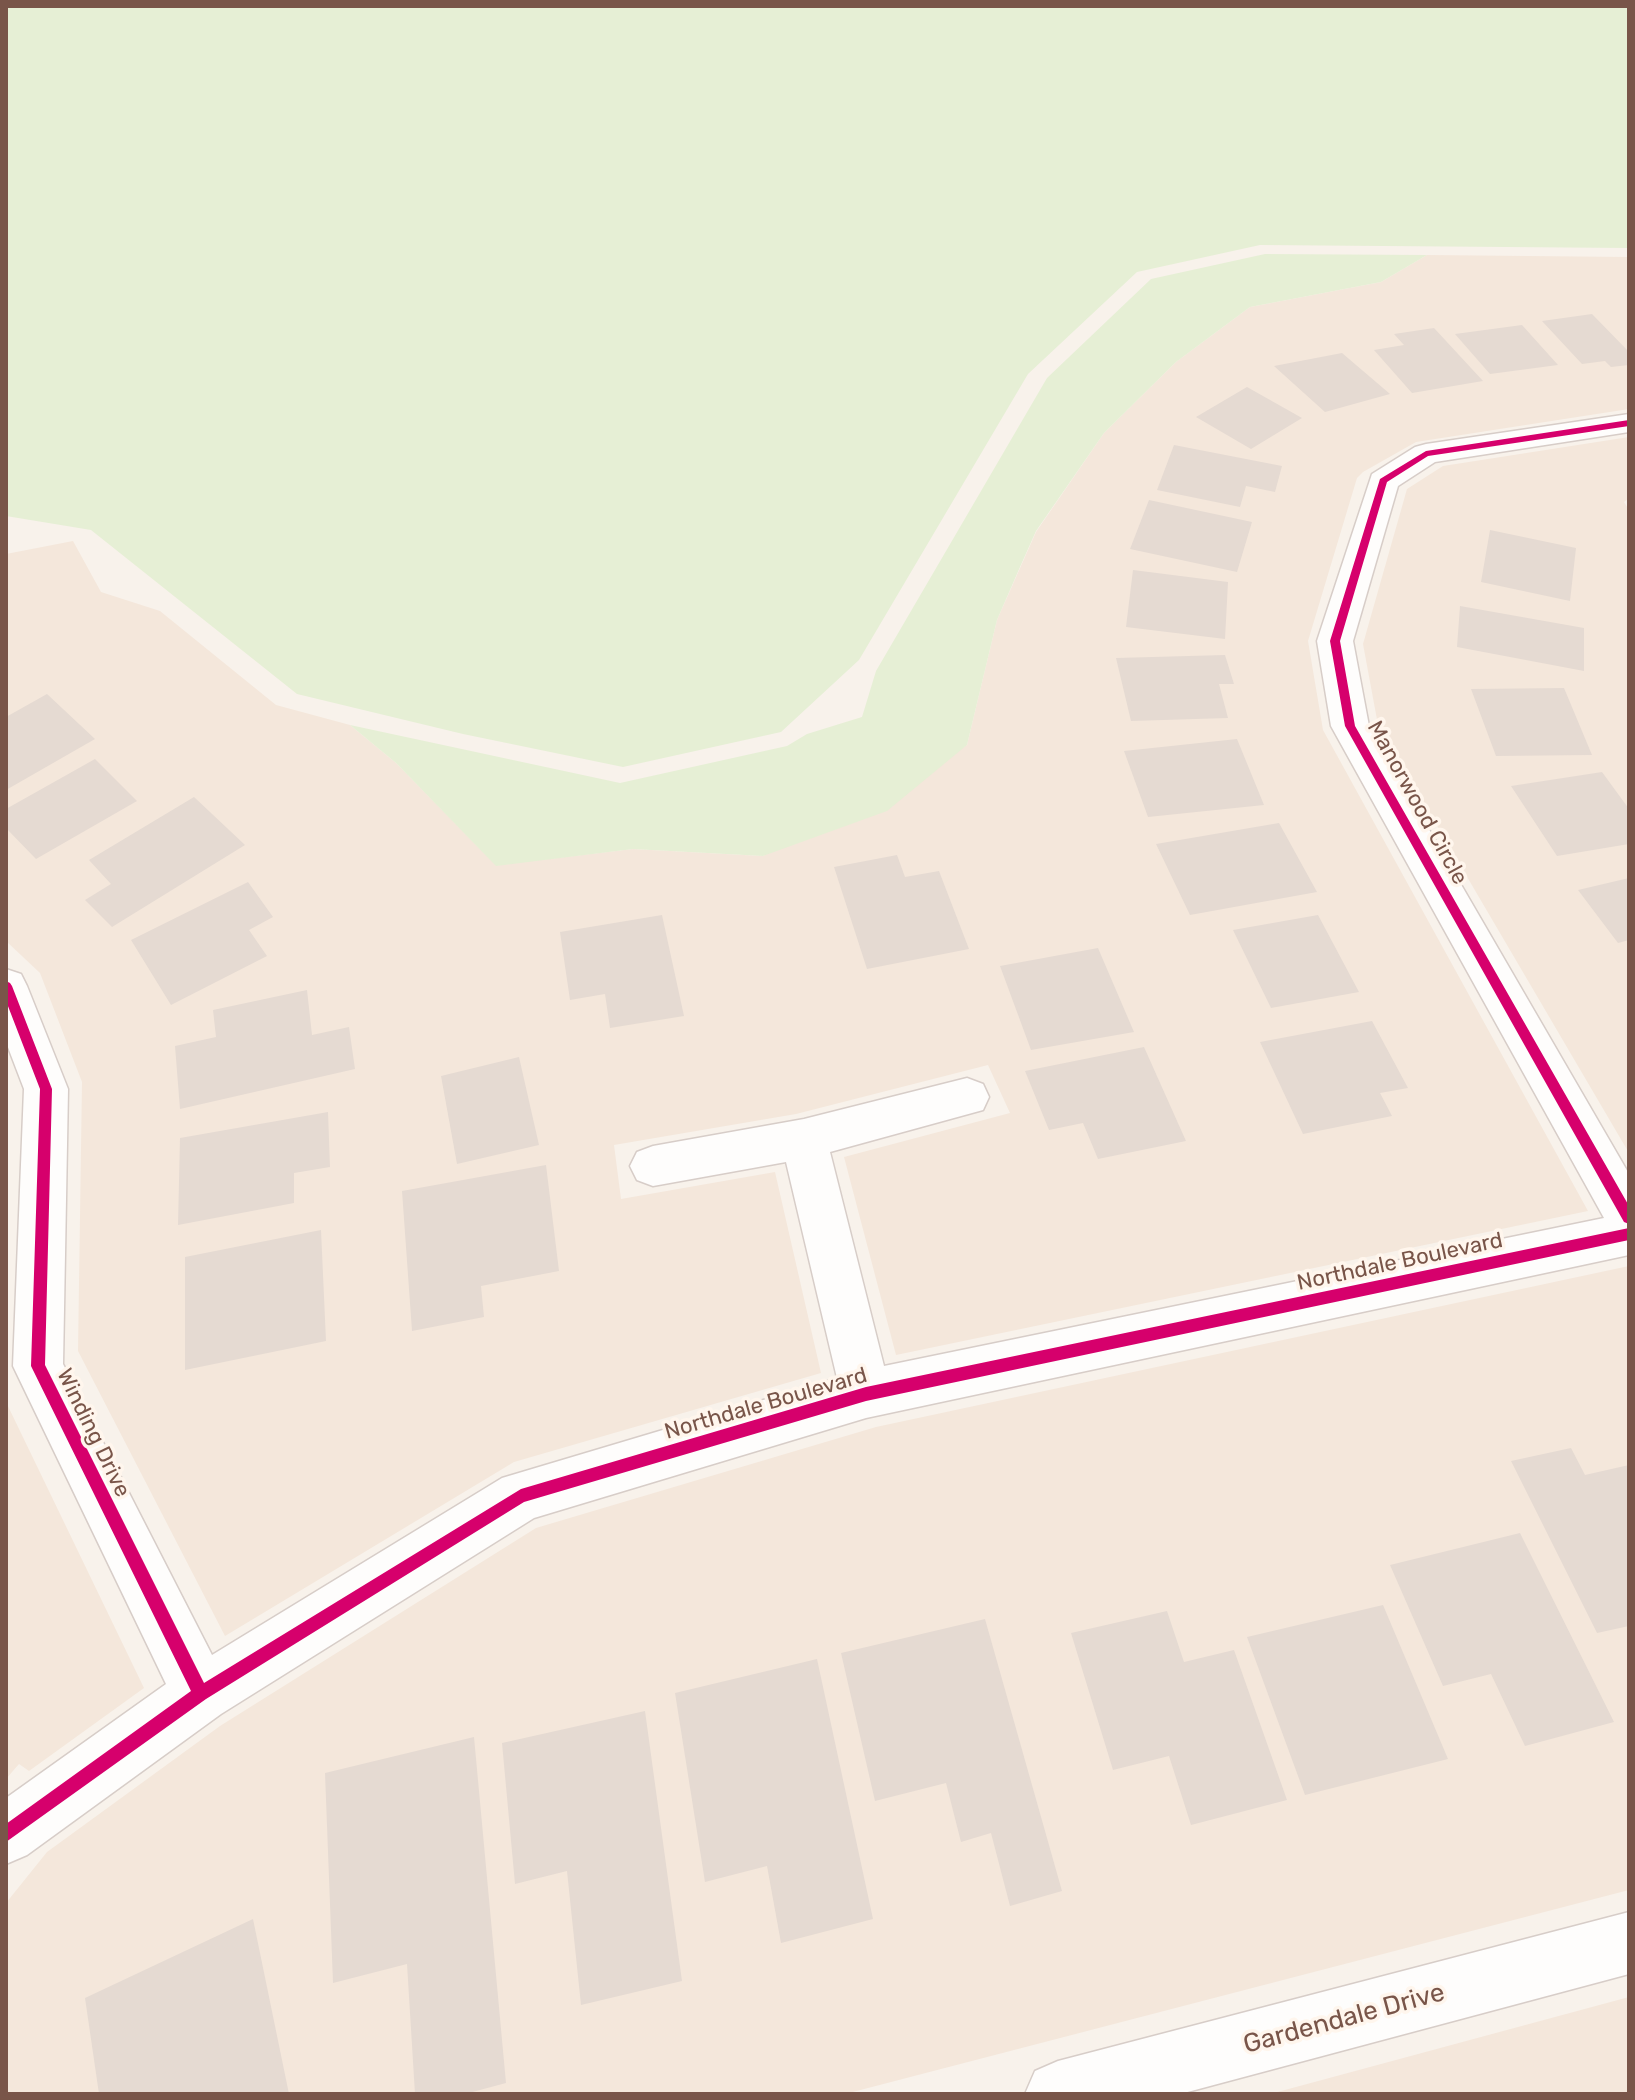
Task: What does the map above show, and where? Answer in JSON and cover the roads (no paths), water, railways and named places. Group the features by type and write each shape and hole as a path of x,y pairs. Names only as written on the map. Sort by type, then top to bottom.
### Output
{"street":[{"name":"Manorwood Circle","path":"1629,423 1426,454 1383,481 1335,641 1350,726 1629,1218"},
{"name":"Winding Drive","path":"6,986 46,1089 38,1366 201,1694"},
{"path":"653,1166 804,1139 967,1097"},
{"name":"Northdale Boulevard","path":"804,1139 866,1394"},
{"name":"Northdale Boulevard","path":"6,1834 201,1694 521,1496 866,1394 1629,1234"},
{"name":"Gardendale Drive","path":"1058,2094 1629,1943"}]}
